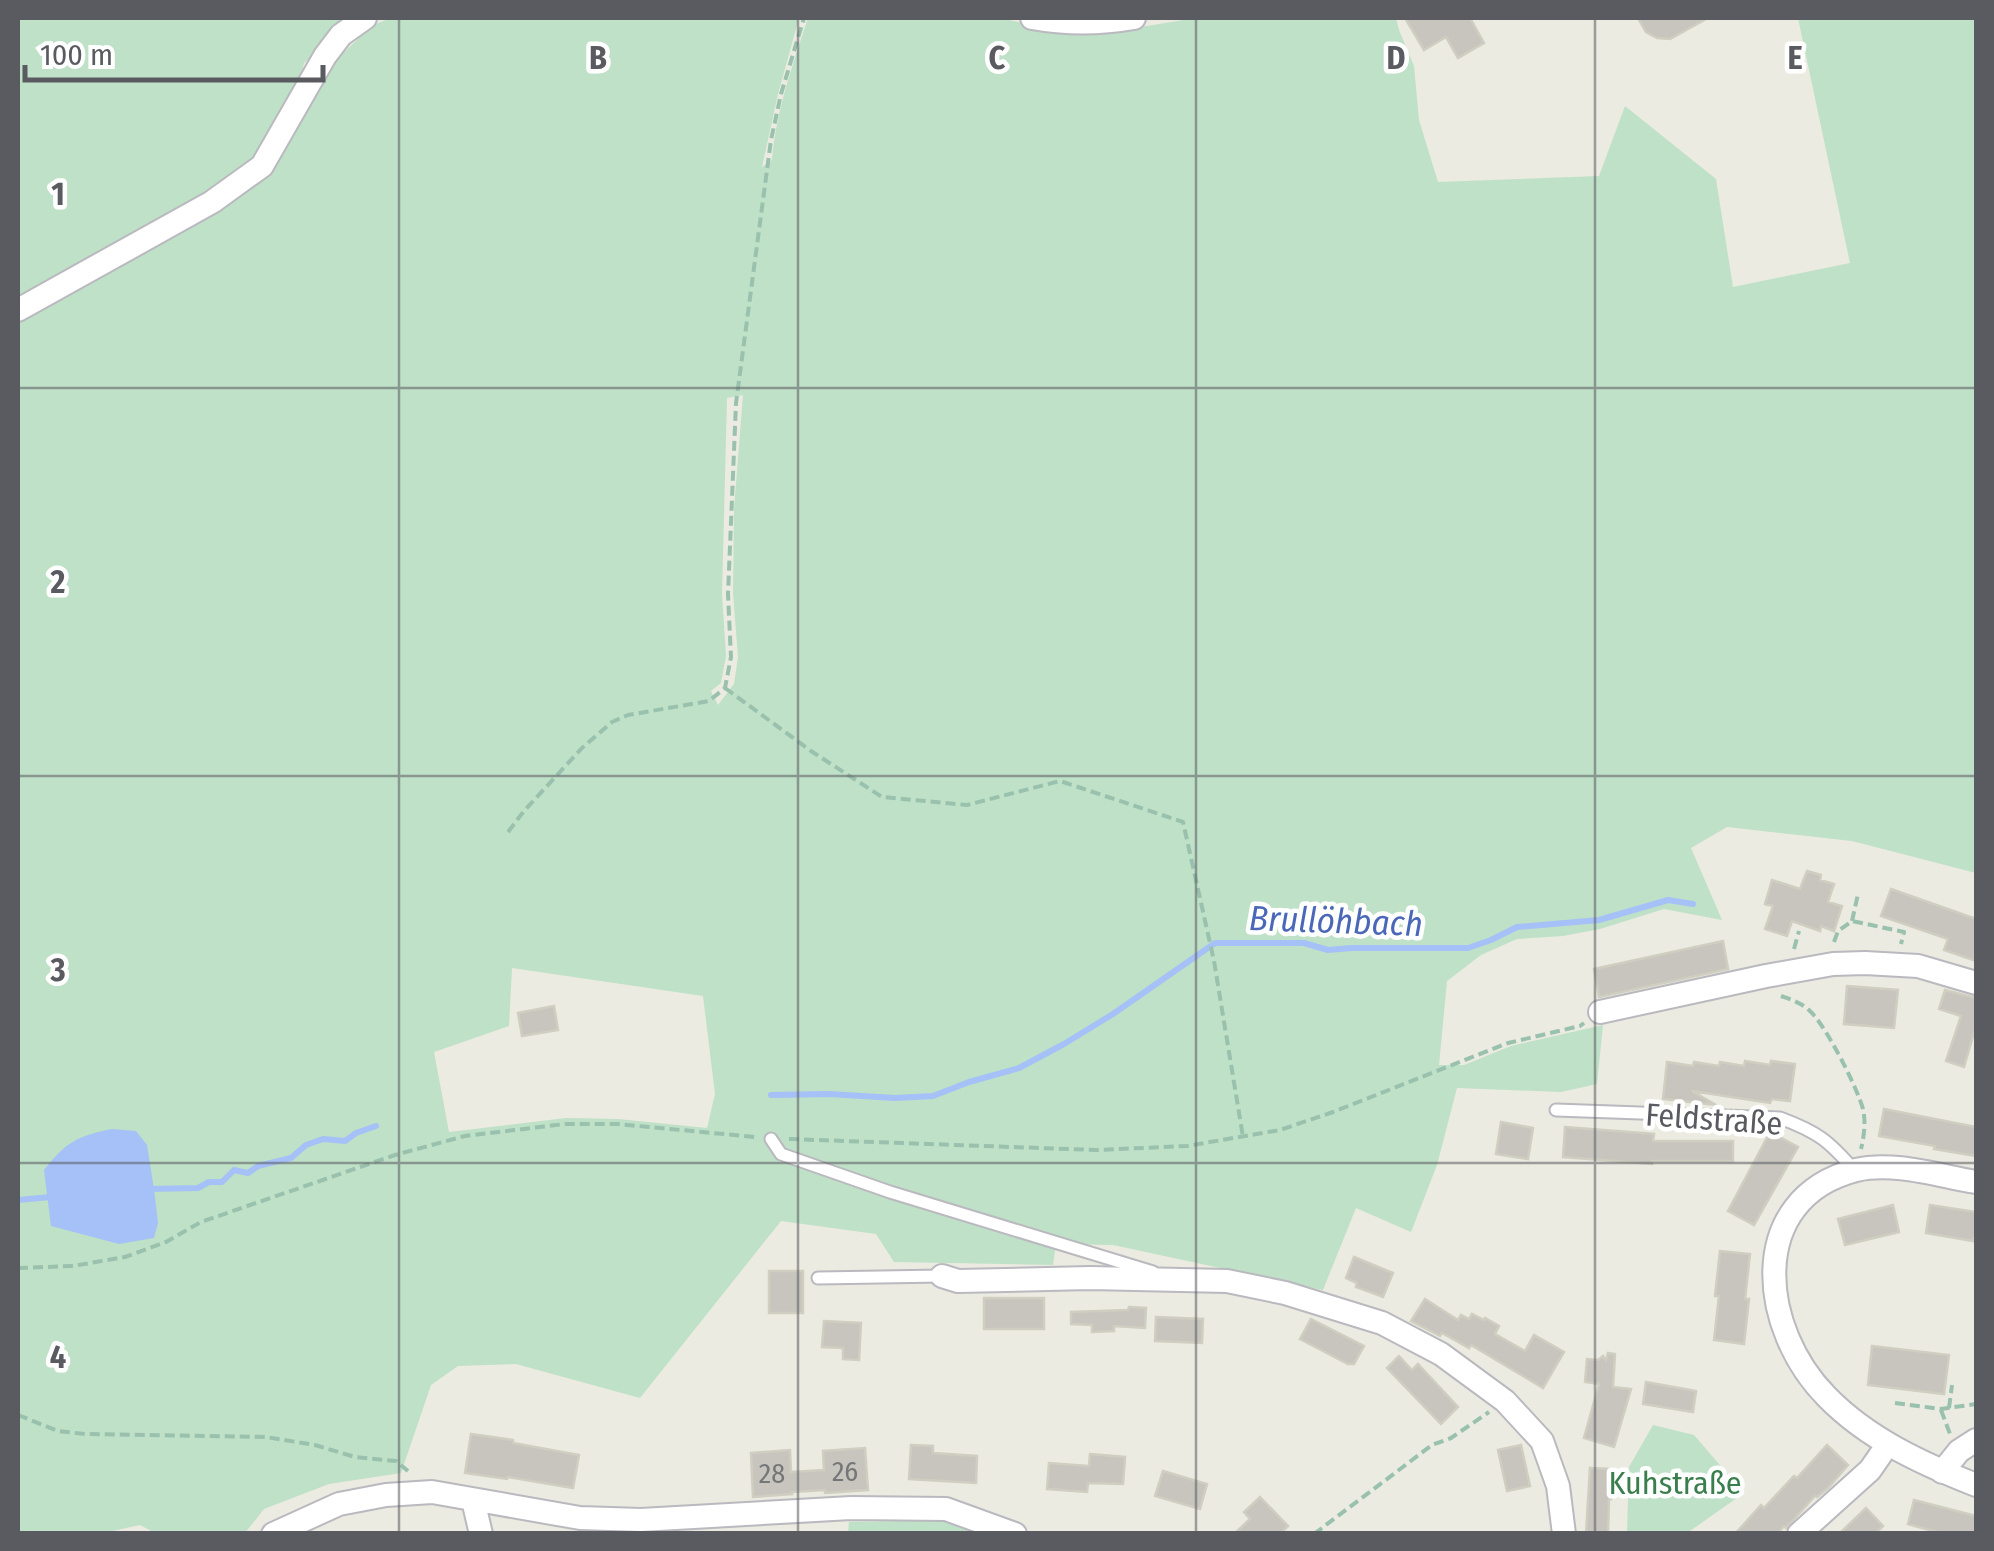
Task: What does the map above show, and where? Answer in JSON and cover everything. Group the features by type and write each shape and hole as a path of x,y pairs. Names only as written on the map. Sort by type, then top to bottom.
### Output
{"street":[{"path":"18,310 212,202 262,166 325,56 341,36 365,18"},
{"path":"1032,18 1057,22 1134,18"},
{"path":"1600,1012 1833,964 1918,966 1976,983"},
{"path":"1976,1182 1896,1168 1855,1170 1807,1195 1778,1237 1774,1258 1776,1299 1789,1342 1814,1382 1842,1412 1888,1444 1976,1486"},
{"path":"942,1276 958,1281 1227,1281 1382,1323 1440,1354 1505,1401 1542,1441 1558,1486 1564,1534"},
{"path":"1942,1472 1959,1451 1976,1440"},
{"path":"1799,1534 1870,1470 1888,1444"},
{"path":"273,1534 339,1504 432,1492 580,1518 642,1520 851,1508 946,1509 1015,1534"},
{"path":"473,1500 480,1534"}],"lane":[{"name":"Feldstraße","path":"1556,1110 1780,1118 1810,1129 1832,1144 1855,1170"},
{"path":"772,1139 781,1154 872,1186 1181,1280"},
{"path":"818,1278 942,1276"}],"path":[{"path":"508,832 570,761 612,722 628,715 709,701 725,688 732,656 728,594 736,403 771,140 804,18"},
{"path":"725,688 882,798 968,805 1060,782 1182,822 1214,962 1243,1138"},
{"path":"1852,921 1858,894"},
{"path":"1833,964 1838,930 1852,921 1904,932 1895,963"},
{"path":"1766,976 1769,992 1800,1003 1822,1024 1859,1098 1864,1128 1855,1170"},
{"path":"18,1268 74,1266 125,1257 166,1242 201,1222 395,1155 465,1136 565,1124 618,1124 772,1139 1096,1150 1187,1146 1243,1138 1333,1112 1508,1043 1580,1026 1600,1012"},
{"path":"1948,1408 1952,1385"},
{"path":"1918,1406 1919,1397"},
{"path":"1314,1534 1432,1446 1451,1438 1505,1401"},
{"path":"1895,1403 1941,1409 1976,1404"},
{"path":"1941,1409 1946,1426"},
{"path":"18,1414 58,1431 84,1434 266,1438 316,1445 355,1457 396,1461 432,1492"}],"green space":[{"path":"18,18 352,18 304,63 299,88 333,63 371,26 391,18 799,18 762,167 772,160 781,106 808,18 1000,18 1116,31 1196,18 1396,18 1414,66 1419,120 1438,182 1599,176 1625,106 1716,179 1733,287 1850,263 1798,18 1976,18 1976,873 1852,841 1727,827 1691,848 1722,920 1664,909 1600,929 1517,939 1481,955 1447,981 1439,1065 1464,1065 1511,1046 1603,1025 1597,1084 1561,1092 1457,1088 1437,1165 1411,1232 1356,1208 1323,1290 1113,1245 1056,1244 1053,1265 894,1262 876,1234 781,1221 640,1398 516,1364 458,1366 431,1385 401,1473 329,1484 264,1509 245,1533 155,1533 140,1525 103,1533 18,1533","holes":["743,395 734,509 733,593 738,657 734,684 718,705 711,691 721,683 726,656 722,594 727,398","512,968 703,996 715,1094 707,1128 566,1118 449,1132 434,1052 509,1026"]},
{"name":"Kuhstraße","path":"1653,1425 1694,1435 1744,1493 1687,1533 1627,1533 1629,1467"},
{"path":"943,1520 977,1533 848,1533 849,1522"}],"water":[{"path":"112,1129 136,1131 147,1145 158,1223 154,1238 119,1244 51,1226 44,1170 73,1142"}],"building":[{"path":"1405,18 1470,18 1484,43 1458,58 1446,37 1424,50"},
{"path":"1638,18 1708,18 1670,39 1646,32"},
{"path":"1807,871 1834,884 1828,902 1842,906 1834,931 1821,926 1820,931 1792,921 1787,936 1765,929 1773,906 1765,904 1772,880 1800,889"},
{"path":"1891,889 1976,919 1976,961 1944,950 1948,939 1881,916"},
{"path":"1723,941 1728,969 1599,997 1594,969"},
{"path":"1847,986 1898,990 1894,1028 1844,1024"},
{"path":"1945,990 1976,998 1976,1026 1964,1067 1946,1061 1961,1016 1939,1009"},
{"path":"554,1006 558,1030 522,1036 518,1013"},
{"path":"1745,1061 1795,1064 1790,1101 1772,1099 1770,1103 1692,1091 1716,1105 1663,1099 1667,1062 1744,1066"},
{"path":"1884,1109 1976,1127 1976,1156 1879,1136"},
{"path":"1501,1122 1533,1128 1528,1159 1496,1154"},
{"path":"1565,1127 1654,1134 1653,1141 1733,1141 1733,1161 1652,1164 1563,1157"},
{"path":"1770,1132 1798,1147 1754,1225 1728,1211"},
{"path":"1893,1205 1899,1232 1845,1245 1838,1219"},
{"path":"1930,1205 1976,1212 1976,1239 1926,1233"},
{"path":"1720,1251 1750,1254 1744,1344 1714,1340"},
{"path":"1354,1257 1393,1273 1383,1297 1356,1287 1357,1283 1346,1278"},
{"path":"769,1271 803,1271 803,1313 769,1313"},
{"path":"984,1298 1044,1298 1044,1329 984,1329"},
{"path":"1425,1299 1458,1320 1461,1315 1469,1319 1472,1314 1485,1318 1499,1326 1495,1334 1525,1351 1534,1335 1564,1352 1543,1388 1471,1345 1469,1348 1411,1321"},
{"path":"1146,1308 1145,1328 1114,1326 1114,1331 1092,1332 1092,1325 1071,1324 1071,1312"},
{"path":"1156,1317 1203,1319 1202,1343 1155,1341"},
{"path":"1311,1319 1364,1346 1354,1364 1300,1339"},
{"path":"824,1321 861,1323 859,1360 843,1359 843,1348 822,1347"},
{"path":"1872,1346 1949,1355 1944,1394 1868,1385"},
{"path":"1608,1353 1615,1354 1613,1387 1631,1389 1614,1447 1584,1438 1599,1384 1585,1382 1587,1359 1598,1360 1603,1356 1606,1360"},
{"path":"1399,1356 1412,1370 1418,1364 1458,1407 1441,1424 1387,1368"},
{"path":"1646,1382 1696,1391 1693,1412 1643,1404"},
{"path":"471,1434 579,1455 573,1488 465,1473"},
{"path":"911,1445 933,1446 933,1453 977,1456 976,1483 909,1479"},
{"path":"1521,1445 1530,1486 1507,1491 1498,1450"},
{"path":"1827,1445 1848,1465 1828,1488 1777,1534 1735,1534 1761,1505 1764,1508 1794,1476 1797,1478"},
{"path":"865,1448 868,1490 753,1497 751,1453 790,1450 791,1472 824,1470 823,1451"},
{"path":"1090,1454 1125,1457 1123,1484 1088,1483 1087,1492 1047,1489 1049,1463 1089,1466"},
{"path":"1590,1468 1613,1469 1608,1534 1586,1534"},
{"path":"1163,1471 1207,1484 1200,1509 1155,1496"},
{"path":"1260,1497 1288,1526 1280,1534 1234,1534 1250,1519 1244,1512"},
{"path":"1914,1500 1976,1516 1976,1534 1944,1534 1908,1524"},
{"path":"1866,1508 1883,1526 1875,1534 1839,1534"}],"waterway":[{"name":"Brullöhbach","path":"771,1095 933,1096 1019,1068 1113,1014 1215,943 1304,943 1328,950 1468,948 1517,927 1599,920 1668,900 1693,904"},
{"name":"Brullöhbach","path":"148,1189 198,1188 209,1182 222,1182 234,1170 248,1173 258,1166 291,1158 306,1145 323,1139 345,1141 376,1126"},
{"name":"Brullöhbach","path":"18,1200 51,1197"}]}
